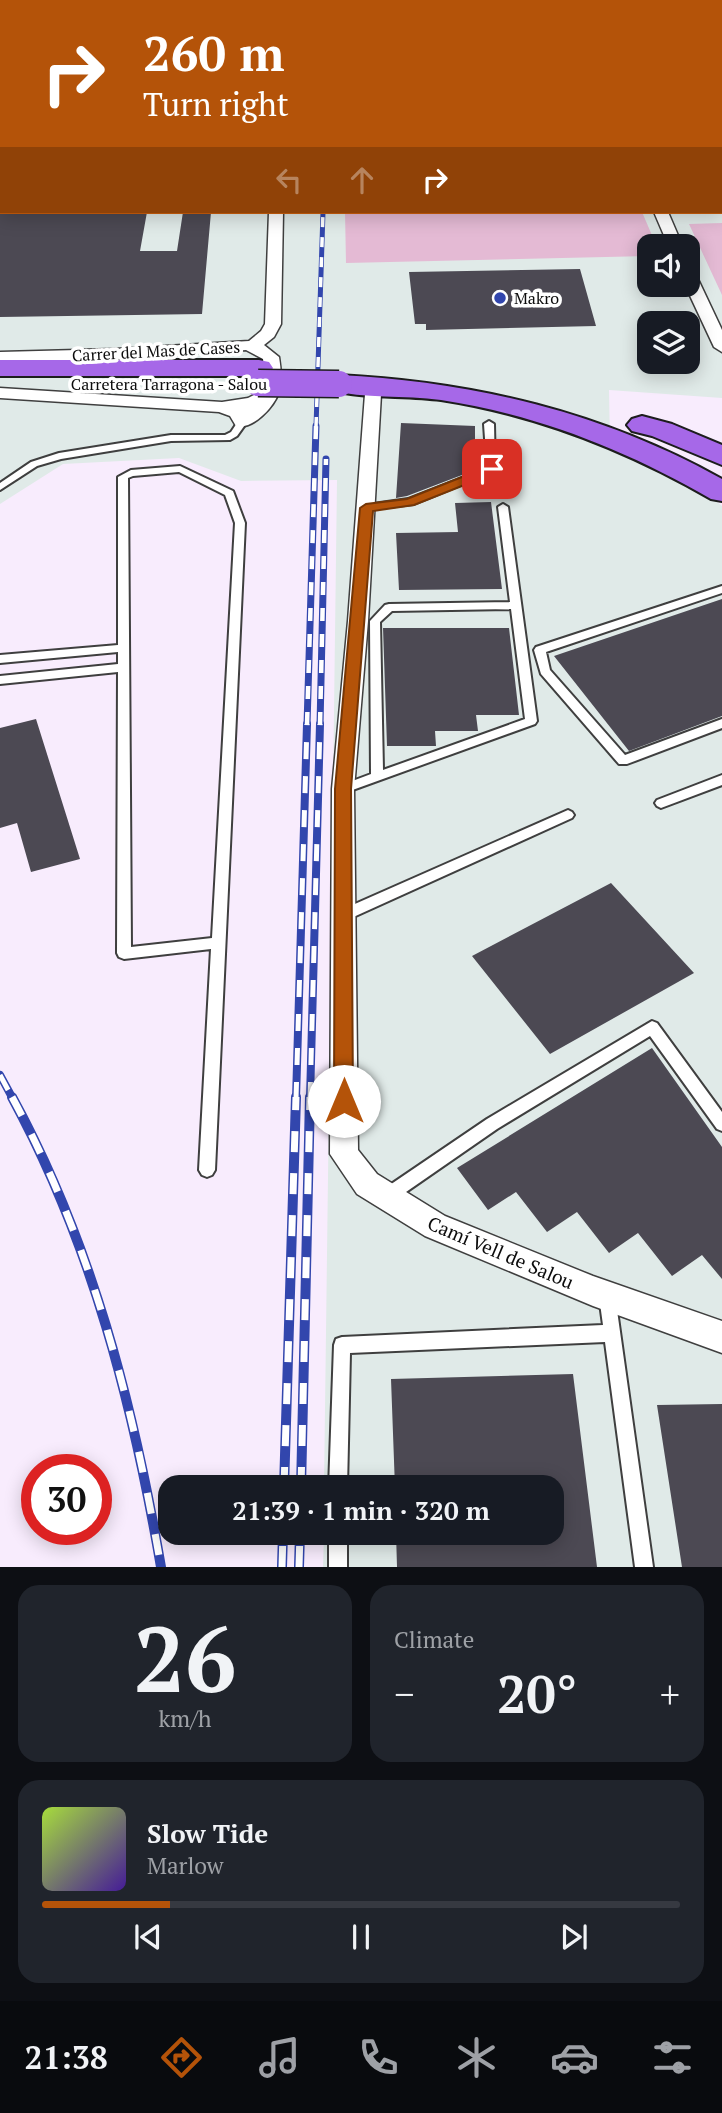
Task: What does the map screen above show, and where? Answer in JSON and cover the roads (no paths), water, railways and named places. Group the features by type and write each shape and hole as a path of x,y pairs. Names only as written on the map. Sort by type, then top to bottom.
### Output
{"highway":[{"path":"0,357 150,369"},
{"name":"Carretera Tarragona - Salou","path":"0,368 262,370 484,398 583,424 639,446 722,492"},
{"name":"Carretera Tarragona - Salou","path":"0,384 121,384 262,370"},
{"name":"Carretera Tarragona - Salou","path":"354,383 407,372 500,385 575,404 623,420 722,470"},
{"path":"0,393 121,384"},
{"path":"623,420 662,429 722,456"}],"street":[{"path":"0,393 222,407 252,402 277,333 273,324 276,214"},
{"path":"662,214 670,234"},
{"path":"698,297 722,347"},
{"name":"Carrer del Mas de Cases","path":"0,357 116,354 228,345 262,370"},
{"path":"222,407 237,413 242,422 252,416 262,370"},
{"name":"Camí Vell de Salou","path":"354,383 366,508 343,789 344,1154 367,1184 435,1226 607,1296 722,1336"}],"lane":[{"path":"0,487 34,464 59,456 171,438 227,438 234,434 242,422"},
{"path":"366,508 410,502 492,469 489,424"},
{"path":"206,1170 218,943 240,523 229,493 180,469 131,473 123,477 124,953 218,943"},
{"path":"343,789 531,721 503,508"},
{"path":"722,589 540,649 545,671 623,761 722,723"},
{"path":"377,776 375,621 389,608 516,605"},
{"path":"0,659 123,648"},
{"path":"0,680 124,667"},
{"path":"661,803 722,780"},
{"path":"344,915 568,815"},
{"path":"386,1197 492,1124 652,1027 722,1124"},
{"path":"607,1296 644,1567"},
{"path":"338,1475 342,1345 612,1333"},
{"path":"338,1545 338,1567"}],"railway":[{"path":"316,427 323,214"},
{"path":"307,725 316,426"},
{"path":"320,725 326,459"},
{"path":"296,1099 307,724"},
{"path":"310,1099 320,724"},
{"path":"0,1075 13,1099"},
{"path":"284,1475 296,1097"},
{"path":"301,1475 310,1097"},
{"path":"13,1099 65,1210 106,1326 137,1445 161,1567"},
{"path":"282,1567 283,1545"},
{"path":"299,1567 300,1545"}],"place":[{"name":"Makro","path":"500,298"}]}
